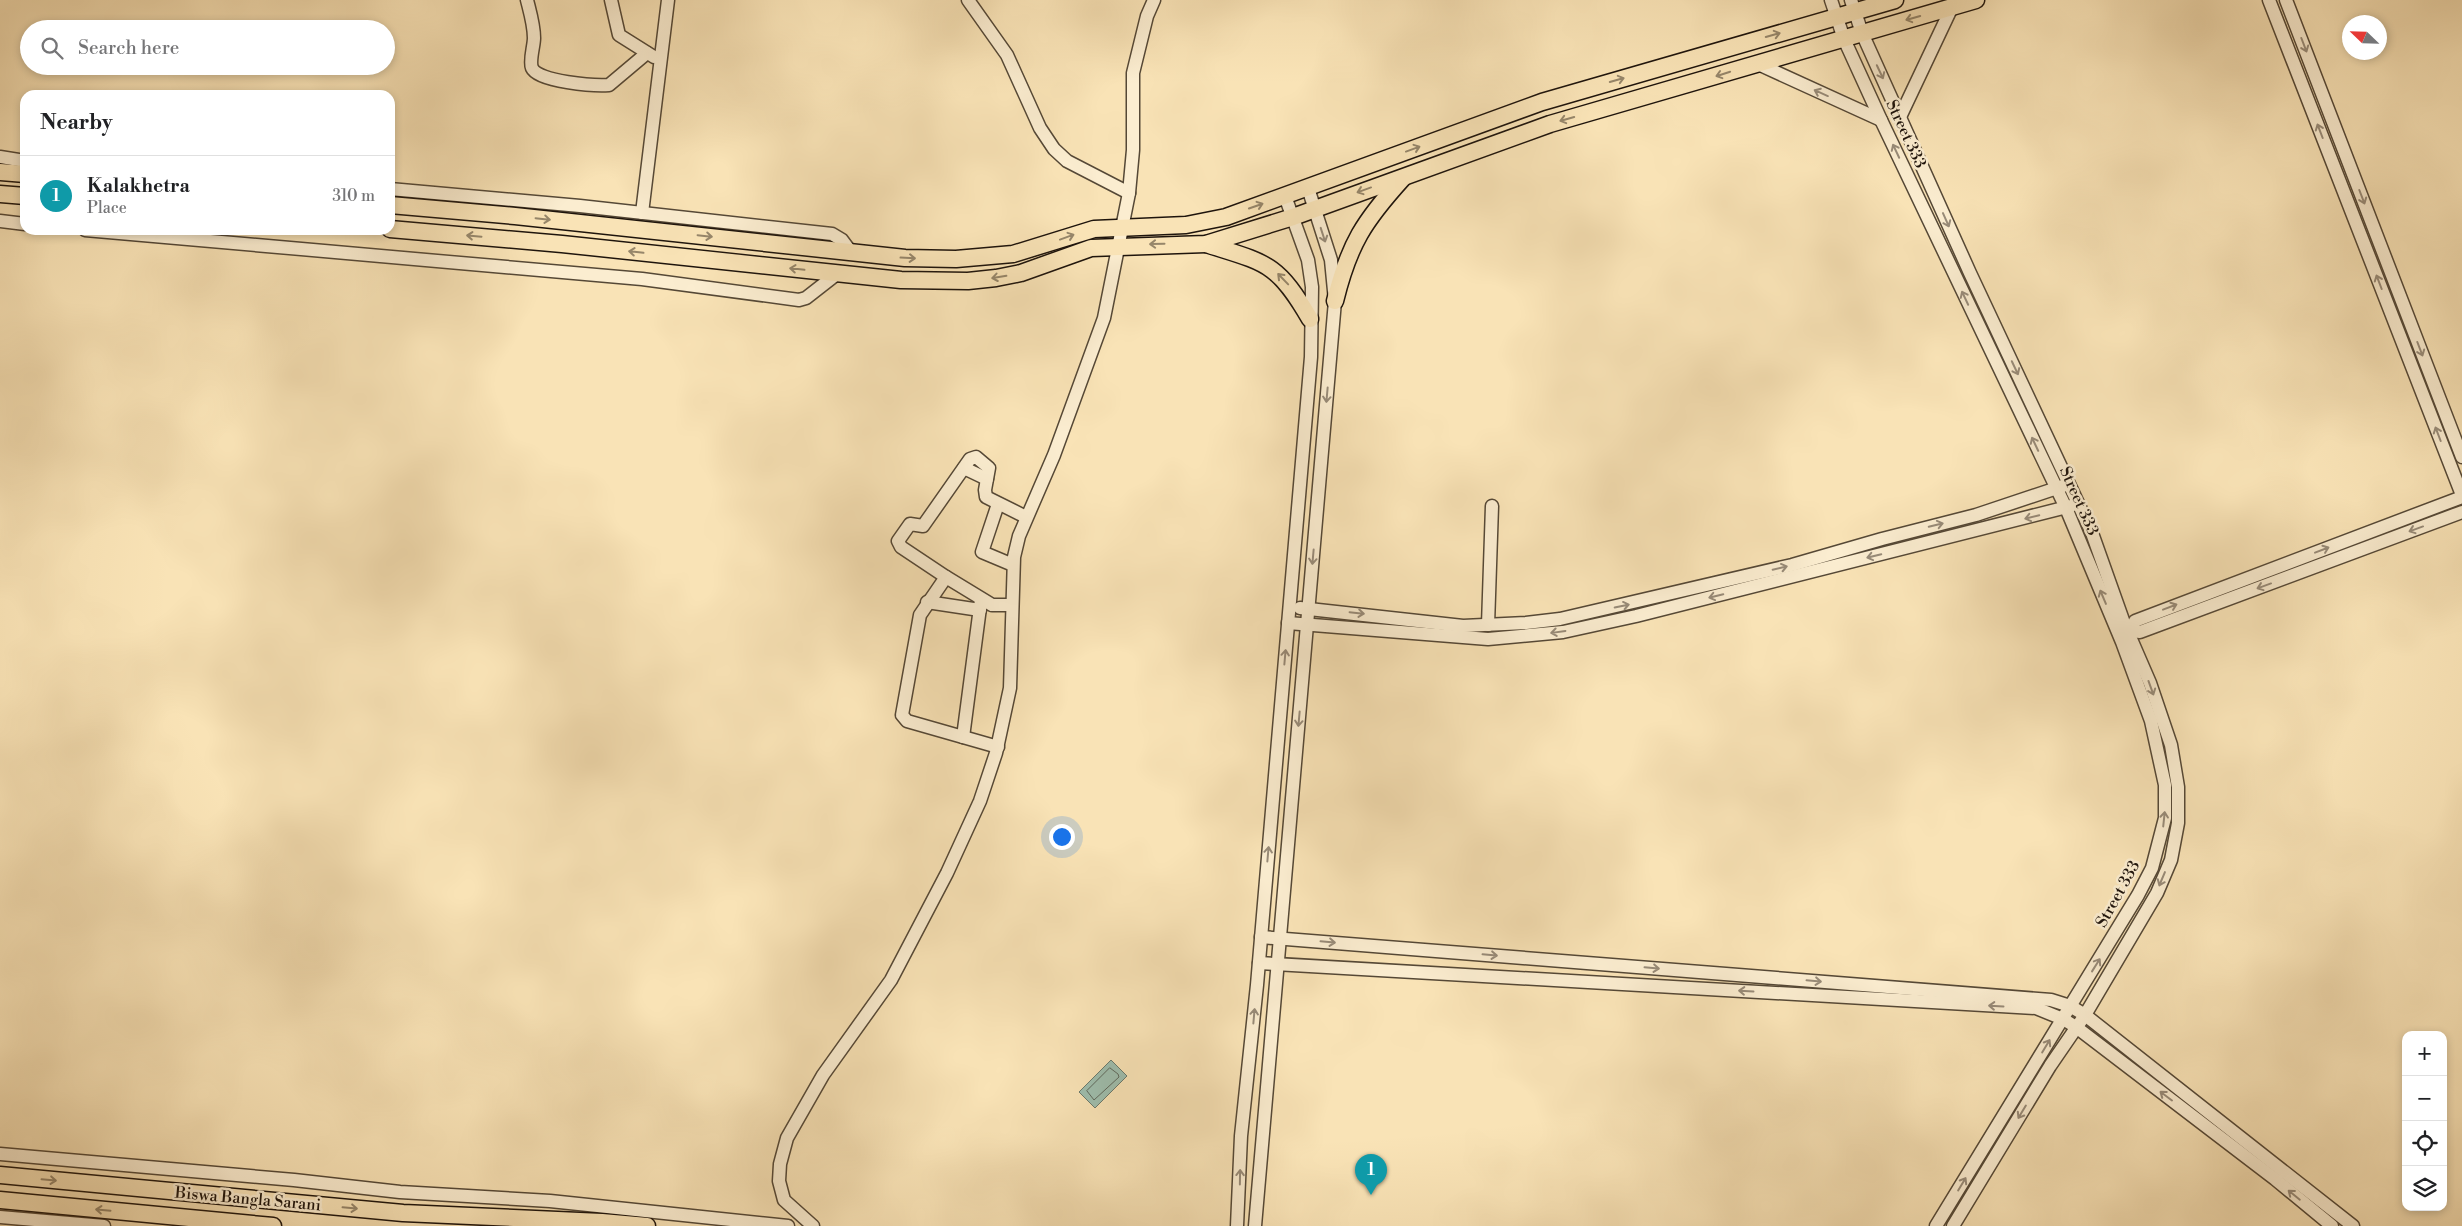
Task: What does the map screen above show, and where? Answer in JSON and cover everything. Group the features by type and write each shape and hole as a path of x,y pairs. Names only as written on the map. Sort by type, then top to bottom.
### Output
{"main road":[{"path":"395,205 525,217 905,258 956,259 1013,254 1081,232 1204,222 1308,188 1542,102 1835,16 1852,6 1895,0"},
{"path":"395,229 901,280 968,281 1022,273 1091,248 1206,244 1293,217 1550,124 1669,91 1756,63 1976,0"},
{"path":"0,172 20,174"},
{"path":"1335,301 1348,255 1360,231 1373,212 1406,175"},
{"path":"0,194 20,196"},
{"path":"1206,244 1244,255 1272,268 1293,290 1310,319"},
{"name":"Biswa Bangla Sarani","path":"0,1175 402,1213 602,1222 646,1226"},
{"name":"Biswa Bangla Sarani","path":"0,1200 273,1226"}],"street":[{"path":"527,0 534,30 532,65 536,73 571,83 609,85 647,53"},
{"path":"611,0 619,35 660,61"},
{"path":"642,213 668,0"},
{"path":"968,0 1007,55 1040,128 1054,149 1067,161 1129,193"},
{"path":"813,1226 784,1200 779,1181 780,1164 787,1138 823,1075 891,980 920,927 980,802 998,747 1010,688 1013,565 1019,536 1054,455 1104,318 1129,193 1133,150 1133,73 1147,16 1154,0"},
{"name":"Street 333","path":"1831,0 1844,39 1881,120 2150,683 2171,745 2178,787 2178,823 2171,860 2157,893 2076,1027"},
{"path":"2127,636 2135,620 2462,496 2270,0"},
{"path":"2286,0 2462,457"},
{"name":"Street 333","path":"1852,6 1862,33 1970,273 2092,532 2127,636 2160,758 2165,785 2165,818 2158,850 2149,875 2063,1019"},
{"path":"1900,117 1952,7"},
{"path":"1756,63 1881,120"},
{"path":"0,157 20,160"},
{"path":"1255,1226 1335,301 1331,260 1308,188"},
{"path":"395,189 642,213 832,234 842,240 851,252"},
{"path":"1237,1226 1241,1136 1259,963 1311,357 1310,319 1312,287 1308,260 1285,196"},
{"path":"0,222 20,224"},
{"path":"142,235 642,279 799,300 806,298 838,273"},
{"path":"980,605 946,578 901,547 898,541 910,524 923,526 970,459 976,457 989,468 986,497 1026,518"},
{"path":"1290,607 1463,626 1560,619 1792,565 1976,515 2070,484"},
{"path":"1288,623 1307,623 1389,632 1488,639 1563,632 1636,616 2066,508 2078,503"},
{"path":"998,504 982,552 1013,565"},
{"path":"1488,625 1492,506"},
{"path":"2127,636 2462,512"},
{"path":"946,578 920,615 902,718 998,747"},
{"path":"928,602 1012,605"},
{"path":"963,737 980,605"},
{"path":"1261,937 2051,1000 2070,1006 2085,1015 2353,1226"},
{"path":"1259,963 2036,1008 2063,1019 2076,1027 2275,1179 2332,1226"},
{"path":"1936,1226 2063,1019"},
{"path":"1953,1226 2076,1027"},
{"path":"0,1154 284,1179 400,1192 550,1201 788,1226"},
{"path":"0,1217 104,1226"}],"water":[{"path":"1111,1060 1127,1076 1095,1108 1079,1092"}],"place":[{"name":"Kalakhetra","path":"1371,1195"}]}
